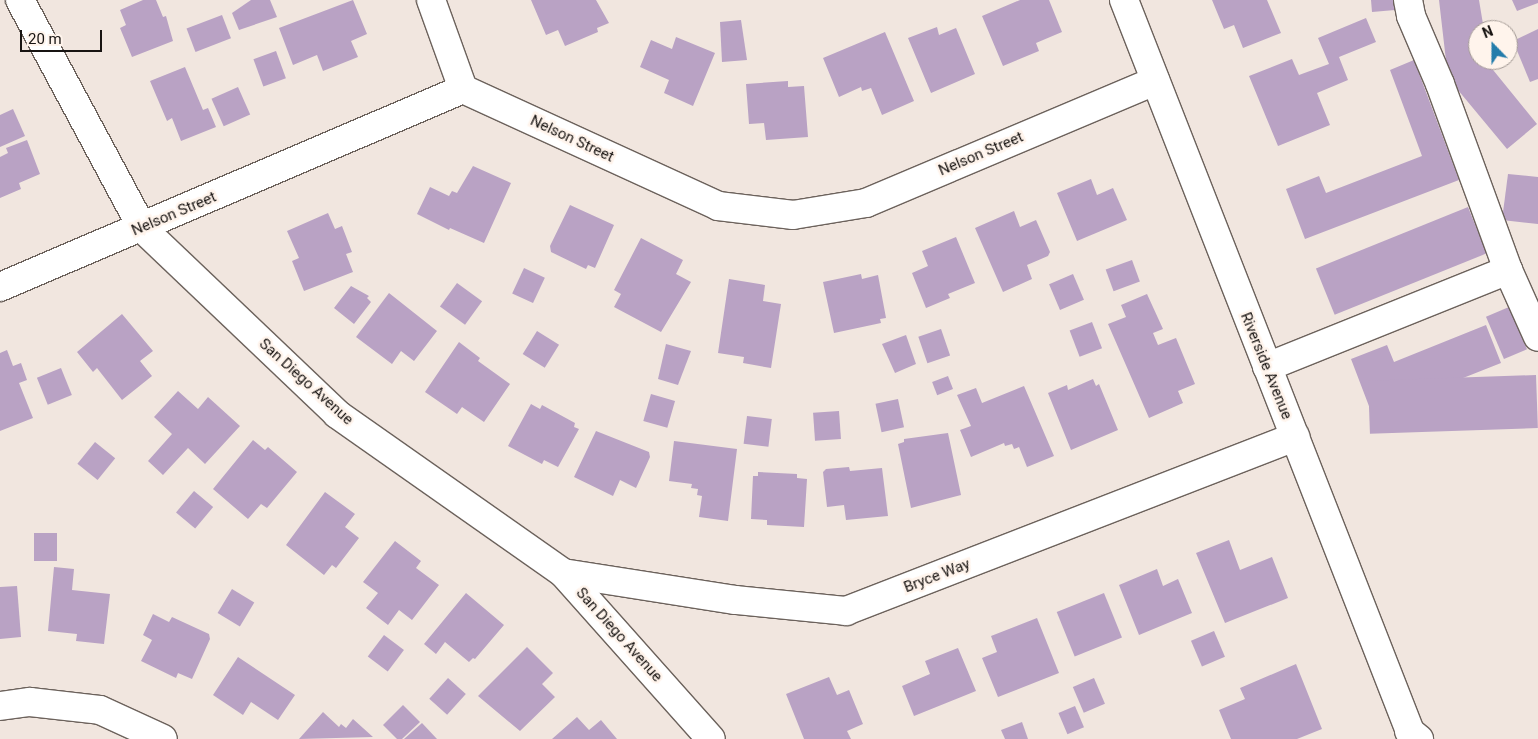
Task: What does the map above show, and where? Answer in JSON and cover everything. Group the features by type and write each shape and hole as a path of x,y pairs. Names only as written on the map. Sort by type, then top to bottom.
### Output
{"street":[{"name":"San Diego Avenue","path":"20,0 142,228 337,414 563,572 711,739"},
{"path":"430,0 463,89"},
{"name":"Riverside Avenue","path":"1124,0 1413,737"},
{"path":"1408,0 1411,16 1440,84 1508,270 1538,337"},
{"name":"Nelson Street","path":"0,287 142,228 463,89 718,206 793,215 866,202 1155,81"},
{"path":"1267,367 1508,270"},
{"name":"Bryce Way","path":"563,572 736,600 846,611 1295,437"},
{"path":"0,706 30,702 100,710 163,739"}],"building":[{"path":"143,0 156,0 163,17 166,16 173,41 132,57 120,28 126,25 120,10"},
{"path":"251,0 270,0 277,17 239,30 232,13"},
{"path":"353,0 367,34 351,41 358,57 323,71 317,55 293,65 279,28"},
{"path":"531,0 596,0 609,23 597,28 598,32 565,46 558,30 546,35"},
{"path":"1020,0 1049,0 1062,32 1036,43 1039,51 1003,66 982,16"},
{"path":"1212,0 1267,0 1281,33 1243,48 1234,25 1224,29"},
{"path":"1371,0 1394,0 1395,10 1372,12"},
{"path":"1439,0 1479,0 1482,20 1468,20 1468,70 1493,70 1537,124 1507,149 1448,78"},
{"path":"1512,0 1538,0 1538,3 1517,11"},
{"path":"222,15 231,38 195,52 187,29"},
{"path":"1366,18 1376,42 1339,57 1348,80 1317,93 1330,125 1278,146 1249,76 1292,59 1299,75 1329,64 1318,38"},
{"path":"741,20 747,60 722,62 720,22"},
{"path":"937,27 939,35 956,28 975,74 931,93 908,38"},
{"path":"1538,29 1538,79 1530,82 1518,53 1518,39"},
{"path":"885,32 914,101 882,115 871,88 862,91 861,87 839,97 823,58"},
{"path":"676,37 715,53 693,106 664,93 669,80 640,67 651,40 672,49"},
{"path":"276,51 286,78 263,86 253,59"},
{"path":"1414,60 1459,180 1305,239 1286,189 1319,176 1326,193 1422,156 1390,70"},
{"path":"185,67 203,110 208,108 216,127 181,141 172,118 167,121 150,81"},
{"path":"788,81 788,87 804,86 808,137 766,140 764,123 749,124 746,84"},
{"path":"238,87 250,114 224,126 212,99"},
{"path":"13,109 25,136 0,147 0,115"},
{"path":"27,140 40,174 19,183 21,189 0,198 0,157 8,153 6,148"},
{"path":"473,166 511,183 484,243 450,228 449,230 417,214 430,187 449,196 452,191 457,193"},
{"path":"1508,174 1538,177 1538,224 1502,220"},
{"path":"1091,179 1097,195 1113,188 1127,220 1077,241 1057,193"},
{"path":"570,205 614,225 595,268 588,265 586,269 551,252 550,246"},
{"path":"1468,207 1487,253 1335,315 1316,268"},
{"path":"1014,211 1020,227 1036,220 1050,252 1048,256 1027,265 1032,279 1003,292 975,228"},
{"path":"328,213 335,229 342,226 352,252 346,254 353,272 304,291 292,261 299,258 287,231"},
{"path":"956,237 975,283 948,294 950,298 926,308 912,273 928,266 922,251"},
{"path":"641,238 683,260 676,274 691,282 661,332 614,307 621,294 614,290"},
{"path":"1132,260 1140,282 1114,291 1106,270"},
{"path":"524,268 545,278 533,303 512,293"},
{"path":"861,274 862,279 878,275 886,318 880,319 881,323 834,333 823,282"},
{"path":"1073,274 1084,300 1060,310 1049,284"},
{"path":"729,279 765,285 763,301 781,304 771,368 743,363 744,357 718,353"},
{"path":"457,283 482,301 465,325 440,306"},
{"path":"351,286 369,296 367,298 371,302 354,324 334,308"},
{"path":"389,293 437,331 414,361 401,351 392,364 356,337"},
{"path":"1147,294 1163,329 1153,333 1158,345 1176,338 1195,384 1178,391 1183,403 1149,418 1108,324 1126,317 1121,305"},
{"path":"1509,307 1527,349 1504,359 1486,317"},
{"path":"122,314 153,351 140,361 152,376 122,400 97,368 93,372 77,352"},
{"path":"1092,322 1102,348 1080,357 1070,331"},
{"path":"1486,325 1501,363 1372,414 1351,359 1387,345 1394,362"},
{"path":"941,329 950,355 927,363 918,337"},
{"path":"537,331 559,345 545,368 523,354"},
{"path":"906,335 916,364 895,373 882,344"},
{"path":"459,342 480,358 478,361 510,384 484,422 462,407 457,414 425,392"},
{"path":"666,344 691,351 678,385 658,379"},
{"path":"7,350 13,366 21,363 27,380 19,383 33,418 0,431 0,353"},
{"path":"61,368 72,395 48,405 37,378"},
{"path":"1536,375 1538,428 1370,434 1368,381"},
{"path":"948,376 953,389 937,395 932,382"},
{"path":"1093,379 1096,386 1099,384 1118,430 1071,450 1048,393 1067,385 1068,390"},
{"path":"1024,386 1054,456 1027,467 1019,447 1014,449 1012,444 1005,446 1004,443 971,457 960,430 971,426 957,395 976,388 982,403"},
{"path":"178,391 198,409 208,397 240,426 205,464 188,448 163,475 148,461 172,434 154,417"},
{"path":"651,394 675,401 667,428 643,421"},
{"path":"898,399 904,427 882,432 876,404"},
{"path":"531,404 540,409 542,405 575,423 574,427 579,429 558,467 544,460 542,464 508,446"},
{"path":"839,411 841,439 815,441 813,413"},
{"path":"747,416 772,419 768,447 744,444"},
{"path":"596,431 649,452 650,457 636,488 620,480 613,496 574,477"},
{"path":"948,433 961,495 911,508 898,444 904,442 904,439"},
{"path":"253,440 265,450 268,447 297,472 267,508 261,504 248,519 213,489"},
{"path":"674,441 737,449 728,521 699,517 702,496 697,495 698,489 691,488 692,484 669,481"},
{"path":"95,442 115,458 98,480 77,464"},
{"path":"849,467 850,471 882,468 888,516 846,520 844,505 827,507 823,472 826,469"},
{"path":"758,472 797,474 797,478 807,479 804,527 767,525 767,520 751,519 753,476 758,476"},
{"path":"194,491 213,507 195,529 176,512"},
{"path":"325,492 355,514 345,527 359,538 336,568 332,565 324,575 286,545"},
{"path":"34,533 57,533 57,561 34,561"},
{"path":"1229,540 1240,570 1272,557 1288,598 1225,623 1196,553"},
{"path":"395,541 421,561 416,568 439,585 412,620 399,610 388,625 366,608 378,593 363,582"},
{"path":"54,567 74,569 72,590 110,594 104,644 76,641 77,634 48,631"},
{"path":"1157,569 1163,586 1178,579 1192,613 1139,635 1119,585"},
{"path":"17,586 21,637 0,639 0,587"},
{"path":"232,589 254,602 240,626 218,613"},
{"path":"466,593 504,625 475,659 473,658 469,662 445,642 436,654 424,644"},
{"path":"1104,593 1122,638 1075,657 1057,612"},
{"path":"153,614 169,622 172,617 209,634 210,639 192,679 178,673 176,678 141,661 152,640 143,635"},
{"path":"1037,618 1059,673 998,697 982,658 997,652 991,636"},
{"path":"1214,631 1225,657 1202,667 1191,641"},
{"path":"384,635 404,650 388,672 368,657"},
{"path":"527,647 553,673 542,684 555,697 520,731 478,696"},
{"path":"958,648 976,691 914,716 902,686 930,674 925,661"},
{"path":"238,657 295,695 278,720 251,702 243,715 213,695"},
{"path":"1296,664 1322,729 1297,739 1231,739 1219,710 1245,699 1240,688"},
{"path":"829,677 837,695 849,690 863,724 847,731 851,739 804,739 786,694"},
{"path":"448,678 466,694 447,715 429,699"},
{"path":"1094,678 1105,704 1084,713 1073,687"},
{"path":"403,705 420,722 402,739 397,739 383,725"},
{"path":"1075,706 1084,727 1067,734 1058,713"},
{"path":"323,712 339,727 341,724 346,728 353,719 373,737 299,739"},
{"path":"577,717 589,730 601,720 617,739 552,739"},
{"path":"1022,722 1028,739 1005,739 1001,730"},
{"path":"422,723 437,739 404,739"}]}
